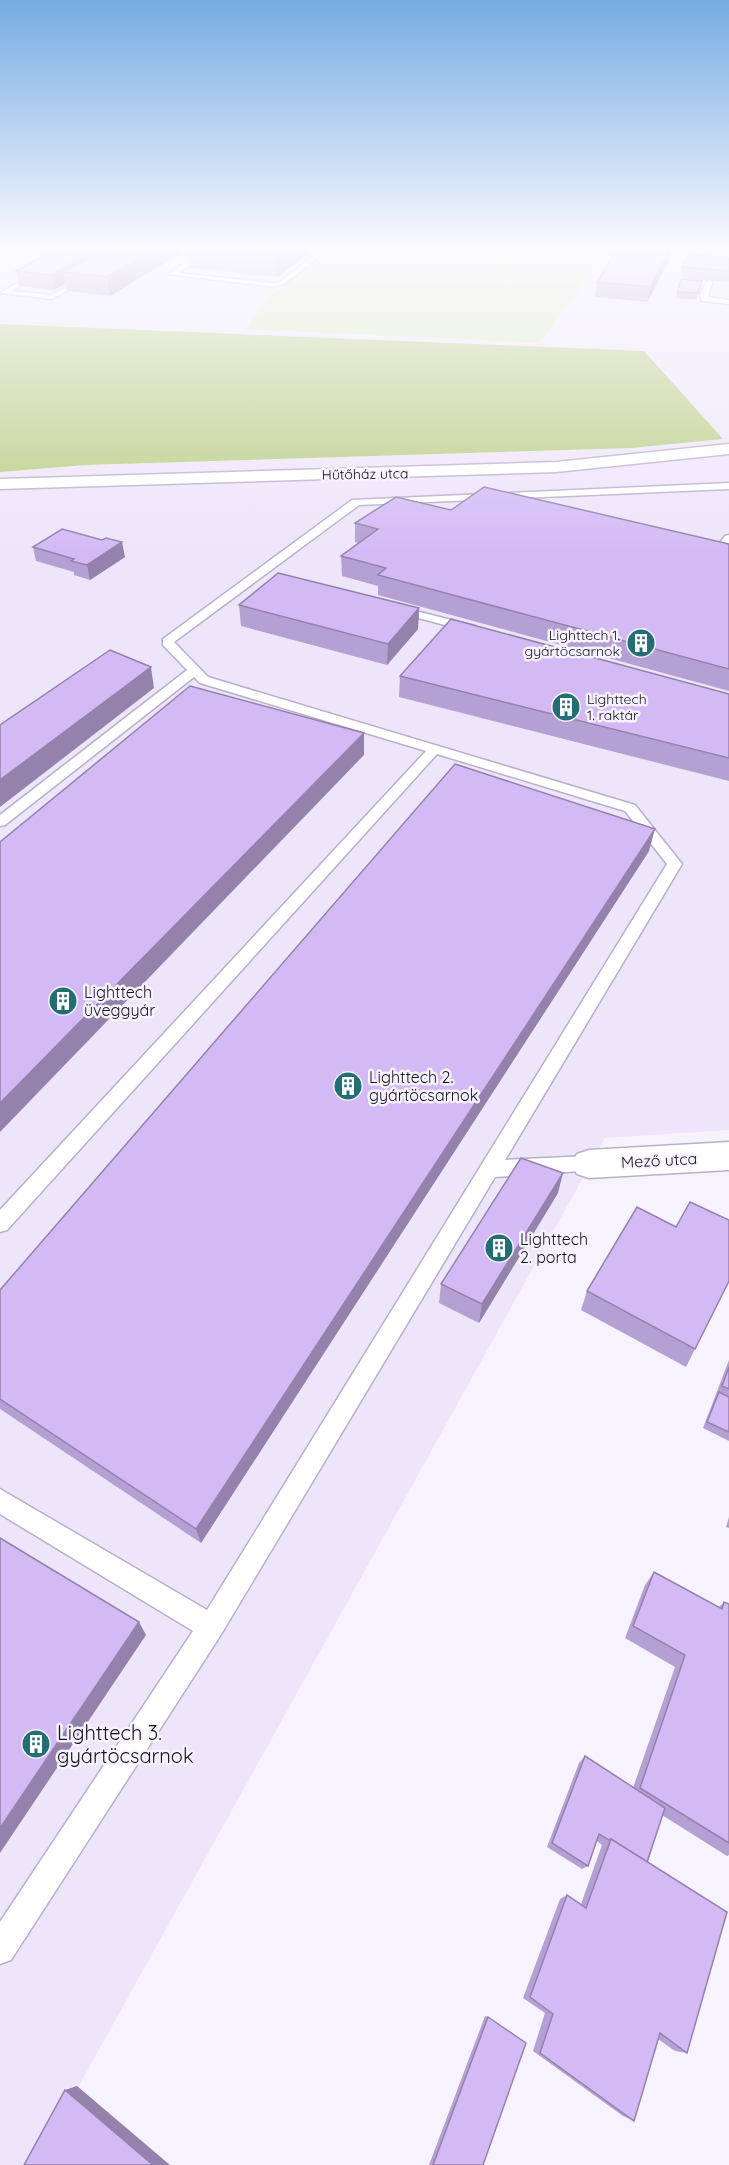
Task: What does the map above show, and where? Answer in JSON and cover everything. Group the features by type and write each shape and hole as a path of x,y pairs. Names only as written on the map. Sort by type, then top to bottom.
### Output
{"street":[{"name":"Hűtőház utca","path":"0,484 491,470 650,459 729,449"},
{"name":"Mező utca","path":"590,1164 729,1156"}],"lane":[{"path":"0,1949 211,1627 675,864 630,808 204,680 167,642 267,574 356,502 729,486"},
{"path":"501,496 536,505"},
{"path":"698,543 725,550 729,538"},
{"path":"386,606 478,630"},
{"path":"0,822 194,671"},
{"path":"0,1224 435,749"},
{"path":"490,1169 590,1164"},
{"path":"0,1501 211,1627"}],"shaded area":[{"path":"621,350 729,350 729,1130 605,1138 35,2165 0,2165 0,472 86,465 631,448 644,351"}],"green space":[{"path":"0,350 644,351 723,439 631,448 86,465 0,472"}],"building":[{"name":"Lighttech 1. gyártöcsarnok","path":"484,487 729,544 729,669 378,575 386,568 341,556 378,529 355,523 396,497 451,510"},
{"path":"62,529 102,540 106,538 122,542 87,565 33,547"},
{"path":"278,573 419,608 388,644 239,605"},
{"name":"Lighttech 1. raktár","path":"451,619 729,694 729,758 400,676"},
{"path":"110,650 151,667 0,780 0,725"},
{"name":"Lighttech üveggyár","path":"190,686 364,733 0,1103 0,842"},
{"name":"Lighttech 2. gyártöcsarnok","path":"455,764 655,829 196,1529 0,1399 0,1290"},
{"name":"Lighttech 2. porta","path":"521,1158 563,1173 482,1304 441,1284"},
{"path":"690,1202 729,1220 729,1281 695,1349 587,1291 637,1207 676,1227"},
{"path":"729,1367 729,1389 722,1386"},
{"path":"719,1392 729,1397 729,1432 707,1422"},
{"name":"Lighttech 3. gyártöcsarnok","path":"0,1538 139,1622 0,1828"},
{"path":"654,1572 722,1609 724,1602 729,1604 729,1843 640,1788 685,1655 633,1626"},
{"path":"585,1756 665,1808 647,1862 599,1834 588,1866 552,1843"},
{"path":"611,1839 727,1912 687,2053 660,2033 634,2121 540,2053 553,2014 530,1997 567,1895 586,1908"},
{"path":"488,2017 526,2043 483,2165 433,2165"},
{"path":"65,2090 153,2165 24,2165"}],"place":[{"name":"Lighttech 1. gyártöcsarnok","path":"641,643"},
{"name":"Lighttech 1. raktár","path":"566,707"},
{"name":"Lighttech üveggyár","path":"63,1001"},
{"name":"Lighttech 2. gyártöcsarnok","path":"348,1086"},
{"name":"Lighttech 2. porta","path":"499,1248"},
{"name":"Lighttech 3. gyártöcsarnok","path":"36,1744"}]}
